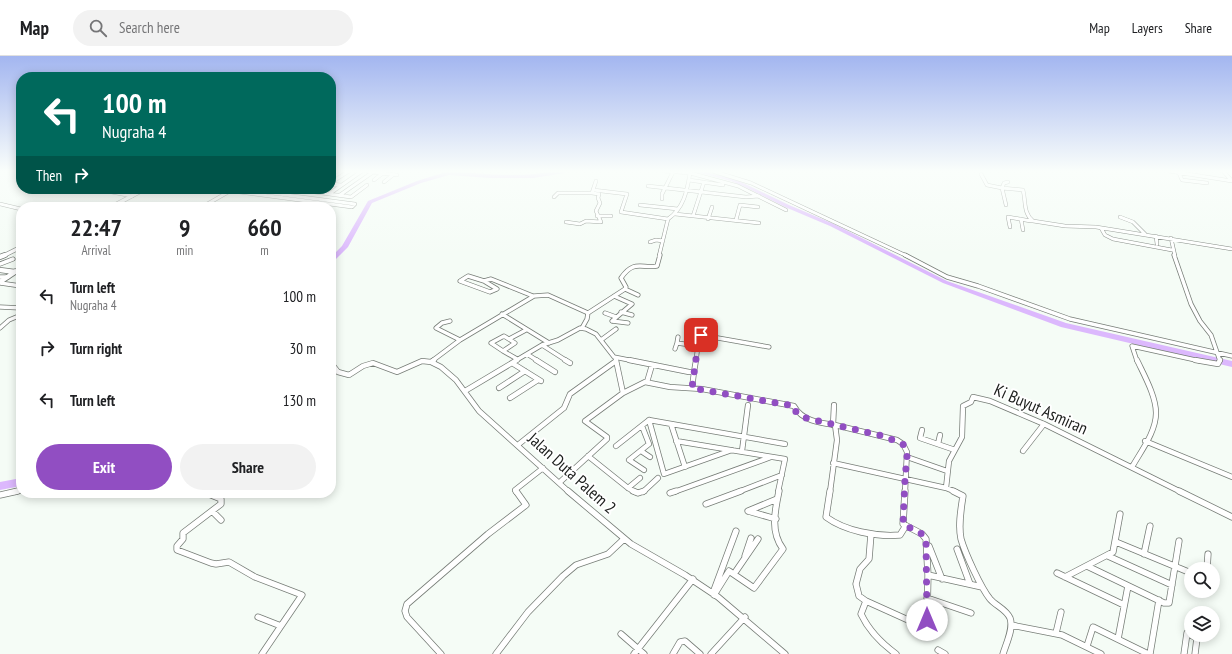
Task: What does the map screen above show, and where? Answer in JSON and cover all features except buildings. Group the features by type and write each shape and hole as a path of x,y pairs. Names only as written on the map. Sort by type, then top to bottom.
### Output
{"street":[{"path":"299,199 317,202"},
{"path":"317,199 355,204 352,207 336,205"},
{"path":"566,222 580,224 586,221 602,222 597,216 596,210 600,203 598,199"},
{"path":"625,199 621,212 668,219"},
{"path":"625,289 626,287 621,276 638,265 656,267 658,264 668,219 675,214 683,199"},
{"path":"693,216 697,199"},
{"path":"736,220 742,199"},
{"path":"765,199 786,210"},
{"path":"785,199 894,249 947,277 978,286 1070,319 1232,356"},
{"path":"1005,199 1006,205"},
{"path":"1025,199 1027,215 1029,219 1033,221"},
{"path":"0,204 16,208"},
{"path":"640,205 678,209"},
{"path":"740,205 758,207"},
{"path":"708,219 712,207"},
{"path":"675,214 708,219 759,223"},
{"path":"597,216 611,216"},
{"path":"1010,228 1008,217 1065,226 1102,228 1146,234 1232,249"},
{"path":"1120,217 1133,222 1146,234"},
{"path":"1021,219 1023,230"},
{"path":"1102,228 1105,235 1113,239 1172,250"},
{"path":"1156,236 1157,244"},
{"path":"1132,467 1152,427 1156,409 1133,352 1132,346 1214,364 1218,364 1220,362 1207,328 1200,321 1193,306 1172,250 1171,238"},
{"path":"650,242 656,240 663,241"},
{"path":"0,257 16,249"},
{"path":"0,264 13,258"},
{"path":"0,270 15,272"},
{"path":"0,283 15,272"},
{"path":"484,281 497,289 490,292 460,281 469,276 484,281 491,279 534,296 549,295 580,311 588,313 625,289"},
{"path":"0,277 8,277"},
{"path":"0,283 16,285"},
{"path":"625,289 638,295"},
{"path":"336,368 338,372 351,375 373,363 399,372 423,362 431,362 460,340 534,296"},
{"path":"614,296 632,304 630,306"},
{"path":"628,323 612,321 616,316 630,306 636,307"},
{"path":"1,308 16,308"},
{"path":"605,312 616,316"},
{"path":"621,312 632,315"},
{"path":"582,328 587,319 588,313"},
{"path":"502,314 549,343"},
{"path":"1,326 16,317"},
{"path":"450,321 442,323 436,328 460,340"},
{"path":"465,391 542,345 558,340 577,328 587,329 601,340 611,351 613,357 617,359 694,372"},
{"path":"601,340 616,329"},
{"path":"509,339 526,330"},
{"path":"692,388 699,336 702,335 769,347"},
{"path":"503,351 515,343 504,336 491,343 503,351 517,360"},
{"path":"675,349 678,337"},
{"path":"676,343 698,346"},
{"path":"542,345 570,363"},
{"path":"527,354 556,372"},
{"path":"617,359 623,393"},
{"path":"519,444 564,408 570,394 617,359"},
{"name":"Jalan Duta Palem 2","path":"431,362 452,375 465,391 474,407 519,444 543,468 624,539 693,579 745,617 785,654"},
{"path":"510,398 540,380 512,363"},
{"path":"647,382 652,366"},
{"path":"499,388 525,371"},
{"path":"560,482 607,438 585,422 623,393 647,382 670,387 692,388 794,406 796,412 802,417 834,425 897,440 905,447 907,457 904,526 900,535 894,536 871,534 837,523 826,517 837,440 834,425 834,405"},
{"name":"Ki Buyut Asmiran","path":"946,488 949,461 962,437 963,406 971,402 974,397 990,401 1044,424 1232,517"},
{"path":"742,451 748,405"},
{"path":"649,420 785,444"},
{"path":"616,446 649,420"},
{"path":"649,420 664,474 733,450"},
{"path":"671,424 685,467"},
{"path":"1023,451 1044,424"},
{"path":"642,426 649,444 629,460 644,470"},
{"path":"922,430 920,438 955,450"},
{"path":"938,444 940,435"},
{"path":"676,441 785,459 777,499 776,518 776,539 783,548 754,588 728,571 714,594"},
{"path":"1145,441 1232,477"},
{"path":"640,451 650,458"},
{"path":"588,456 628,488 638,493 643,492 658,478"},
{"path":"670,493 771,457"},
{"path":"907,457 947,470"},
{"path":"833,463 946,488 964,496 960,521 961,538 982,587 991,600 1006,612 1010,619 1011,625 1003,654"},
{"path":"441,654 407,617 405,611 407,604 488,534 526,505 515,490 543,468"},
{"path":"706,504 782,475"},
{"path":"628,488 640,478"},
{"path":"0,495 16,491"},
{"path":"220,498 222,500 221,504 183,533 183,539 176,548 211,563 216,564 229,562 255,577 301,594 301,597 262,654"},
{"path":"776,518 748,511 777,499"},
{"path":"212,511 221,520"},
{"path":"1065,577 1108,556 1114,551 1120,514"},
{"path":"904,526 925,536 942,579"},
{"path":"1144,554 1150,526"},
{"path":"714,594 736,531"},
{"path":"871,534 868,560 858,571 856,580 856,589 858,594 866,601 922,625 925,624 927,620 927,544"},
{"path":"742,562 751,538"},
{"path":"496,654 528,612 576,564 608,554 624,539"},
{"path":"734,574 758,539"},
{"path":"1087,566 1159,600 1170,603 1179,541"},
{"path":"1116,542 1184,570"},
{"path":"957,549 970,584"},
{"path":"1207,562 1208,554"},
{"path":"1108,556 1172,585"},
{"path":"1057,573 1124,605"},
{"path":"928,575 982,587"},
{"path":"636,652 693,579"},
{"path":"1118,639 1128,586"},
{"path":"926,598 971,613"},
{"path":"1087,646 1092,628 1099,629 1149,654 1159,600"},
{"path":"866,601 861,614 863,618 882,644 896,654"},
{"path":"1056,633 1061,612"},
{"path":"258,617 281,626"},
{"path":"711,654 745,617"},
{"path":"1011,625 1056,633 1087,646 1101,654"},
{"path":"621,634 636,652 644,654"},
{"path":"673,654 680,642 685,641 700,654"},
{"path":"1184,654 1186,642"},
{"path":"1195,654 1196,642"},
{"path":"938,650 945,654"}],"waterway":[{"path":"336,256 345,247 370,202 378,199"},
{"path":"773,199 832,225 945,282 1064,325 1232,364"},
{"path":"0,486 16,483"}],"route":[{"path":"701,335 699,337 692,388 794,406 796,412 802,417 883,436 897,440 903,444 907,456 903,524 905,527 922,534 926,539 928,575 926,598 927,620"}]}
